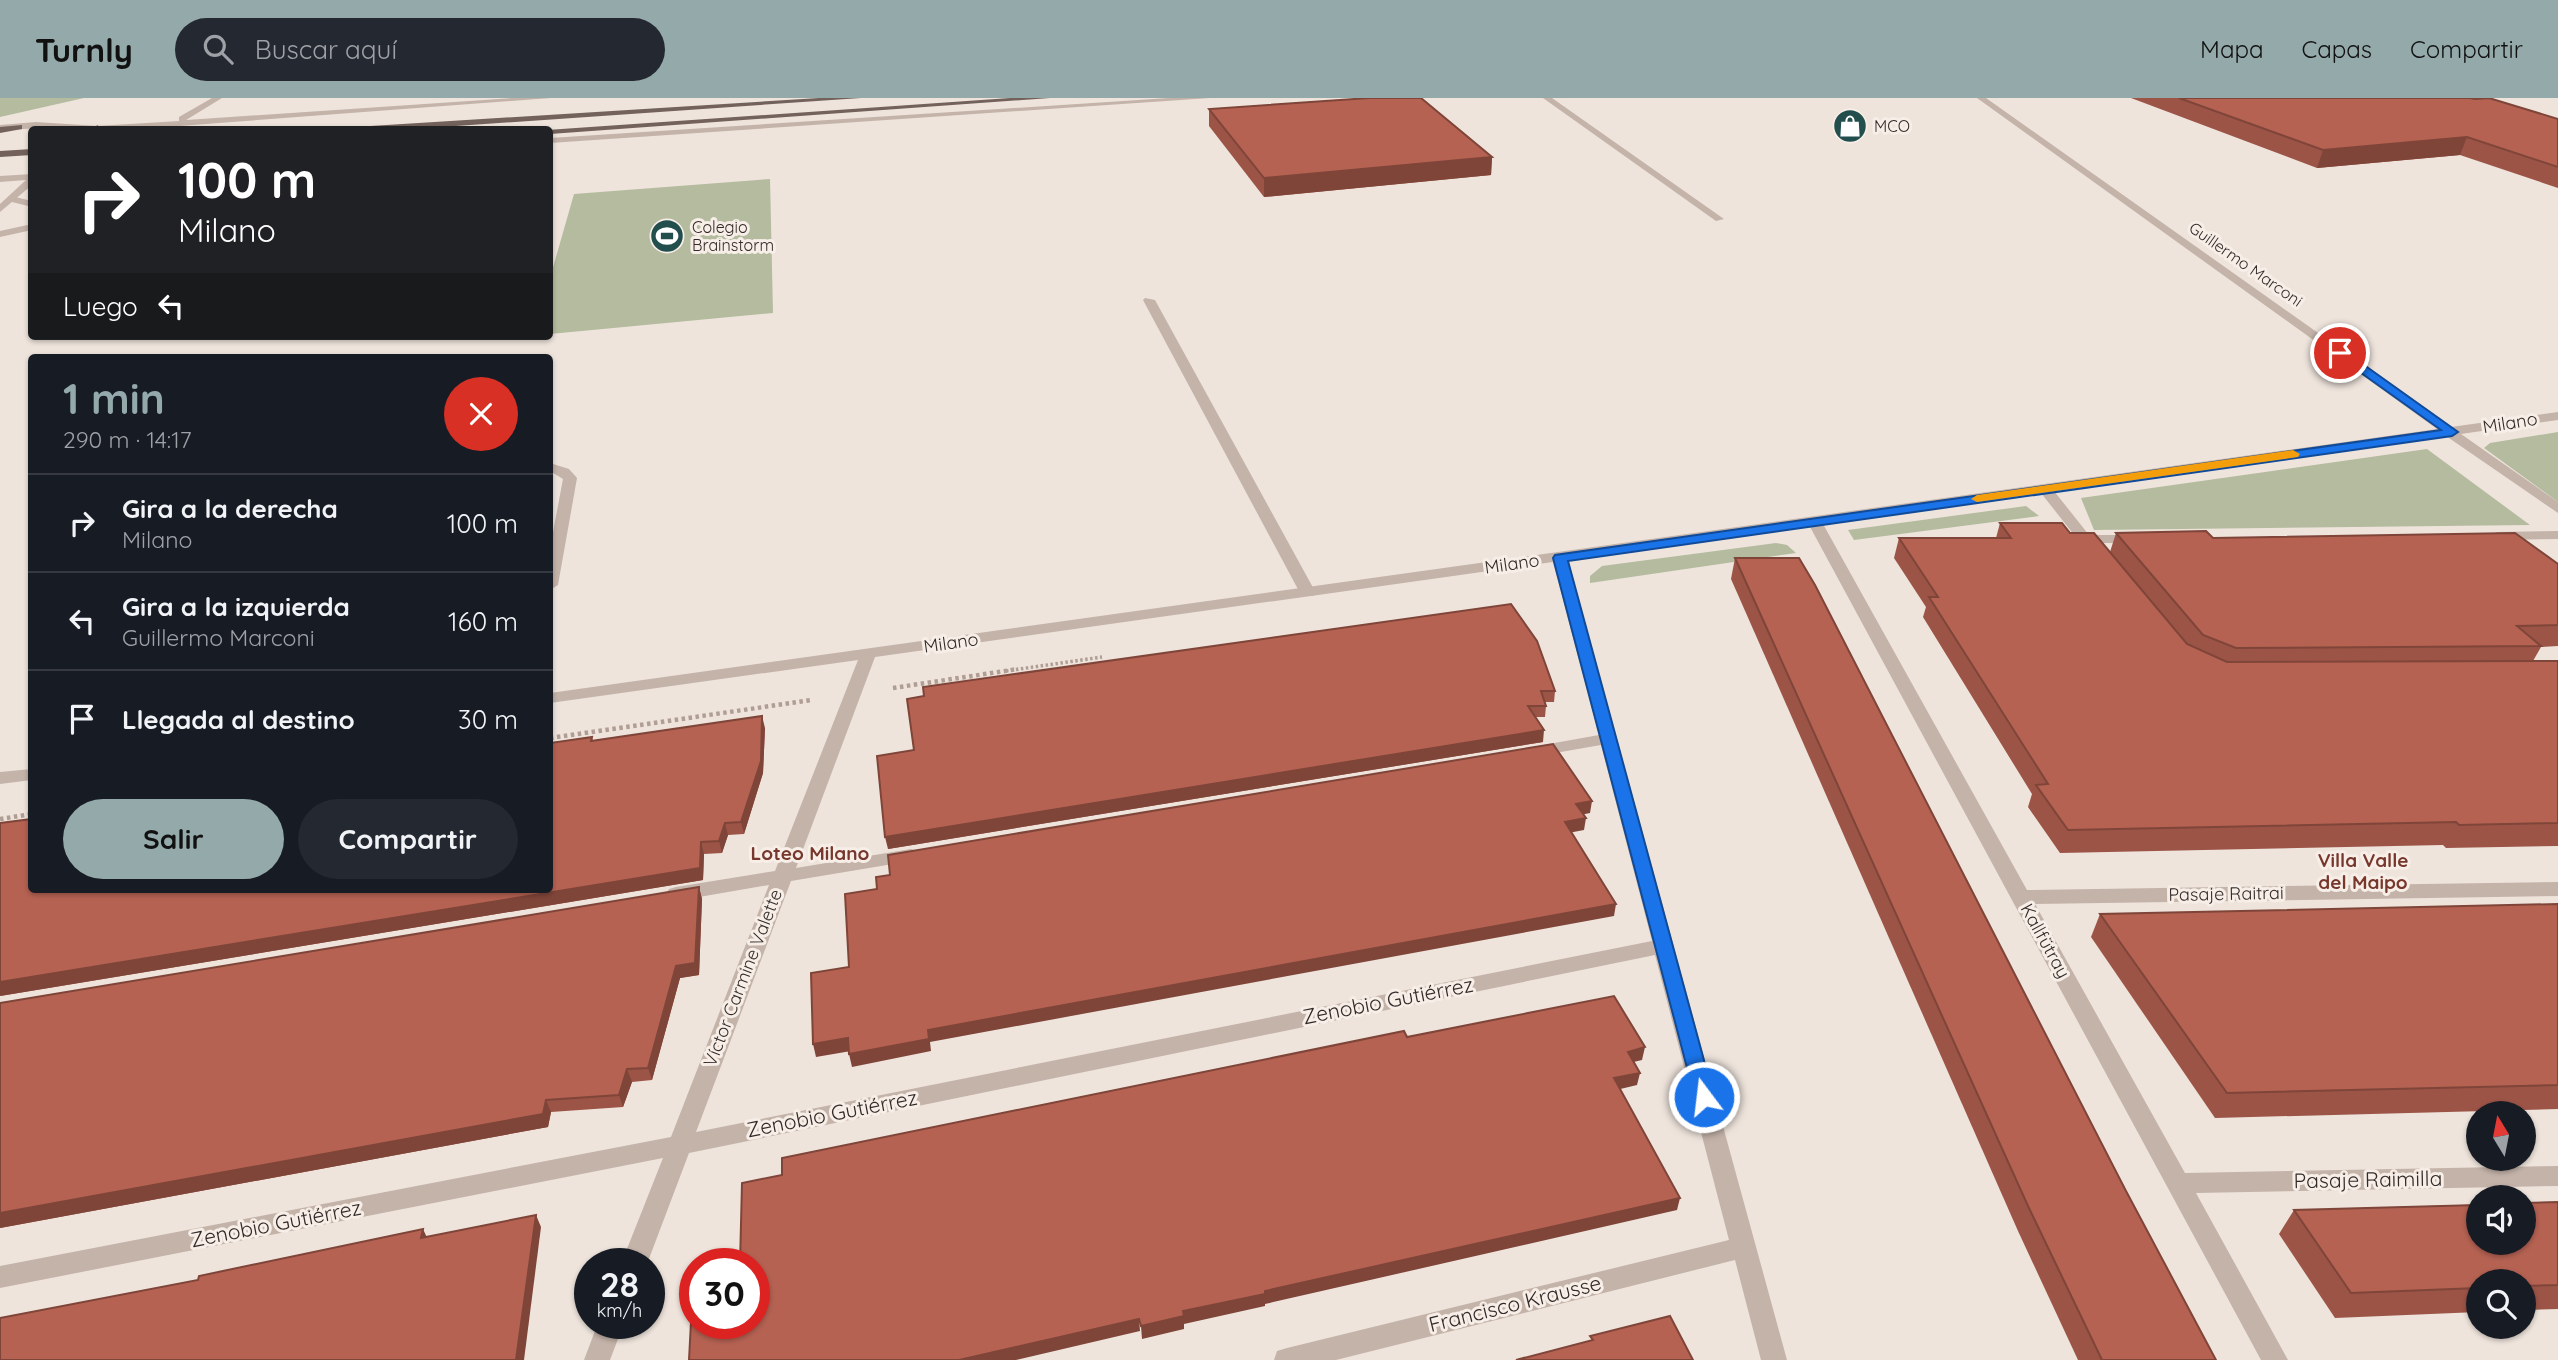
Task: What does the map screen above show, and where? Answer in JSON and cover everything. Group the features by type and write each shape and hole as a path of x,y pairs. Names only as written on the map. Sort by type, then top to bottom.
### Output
{"main road":[{"path":"393,126 857,98"},
{"path":"553,131 1046,98"},
{"path":"0,129 19,127"},
{"path":"0,154 28,152"},
{"path":"0,165 28,163"}],"street":[{"path":"178,121 218,98"},
{"path":"391,108 404,98"},
{"path":"129,126 547,98"},
{"path":"553,141 1206,98"},
{"path":"1546,98 1719,219"},
{"name":"Guillermo Marconi","path":"1981,98 2558,509"},
{"path":"19,127 28,127"},
{"path":"0,136 28,134"},
{"path":"0,179 28,178"},
{"path":"0,209 28,182"},
{"path":"11,199 28,203"},
{"path":"0,234 28,228"},
{"path":"1149,300 1308,593"},
{"name":"Milano","path":"553,698 1815,523 2558,416"},
{"path":"553,468 564,471 570,478 553,569"},
{"path":"2045,489 2101,559"},
{"name":"Kallfütray","path":"1815,523 2275,1360"},
{"path":"2474,536 2558,535"},
{"path":"2084,539 2154,538"},
{"path":"1560,558 1774,1360"},
{"name":"Víctor Carmine Valette","path":"640,1248 868,654"},
{"path":"1512,755 1608,739"},
{"path":"0,778 28,774"},
{"path":"659,897 934,851"},
{"name":"Pasaje Raitrai","path":"2021,897 2558,889"},
{"name":"Zenobio Gutiérrez","path":"0,1278 680,1145 1663,946"},
{"name":"Pasaje Raimilla","path":"2178,1183 2558,1177"},
{"name":"Francisco Krausse","path":"1287,1360 1744,1247"},
{"path":"597,1360 605,1339"}],"path":[{"path":"553,738 1115,656"},
{"path":"0,819 28,815"}],"green space":[{"path":"0,98 84,98 0,117"},
{"name":"Colegio Brainstorm","path":"770,179 773,313 553,334 553,268 574,194"},
{"path":"2558,432 2558,502 2484,448 2490,443"},
{"path":"2427,449 2530,525 2094,530 2081,498"},
{"path":"2026,506 2039,516 1854,540 1848,530"},
{"path":"1776,543 1787,545 1796,553 1590,583 1590,576 1602,566"}],"building":[{"path":"1369,98 1421,98 1492,157 1264,178 1209,109"},
{"path":"2179,98 2489,98 2558,119 2558,167 2467,137 2323,150"},
{"path":"2000,523 2062,523 2070,533 2094,533 2187,644 2227,662 2558,661 2558,823 2459,825 2456,822 2068,830 2036,785 2048,784 1929,597 1938,597 1899,538 2011,538"},
{"path":"2206,531 2213,538 2515,533 2558,564 2558,625 2517,626 2541,646 2236,648 2203,635 2116,533"},
{"path":"1735,558 1799,558 2216,1360 2102,1360 2028,1206"},
{"path":"1511,604 1537,641 1555,691 1541,691 1546,706 1528,706 1544,730 885,837 877,756 914,750 907,699 924,696 923,687"},
{"path":"762,716 761,761 741,822 725,823 719,841 701,842 700,868 553,892 553,743 592,737 591,741"},
{"path":"1553,744 1592,801 1576,804 1586,818 1565,822 1616,904 928,1030 929,1039 849,1054 848,1038 813,1044 811,973 849,967 845,894 877,889 876,877 890,875 888,855"},
{"path":"28,820 28,893 546,893 0,982 0,823"},
{"path":"699,887 695,963 676,966 648,1068 627,1069 619,1095 546,1100 543,1114 0,1213 0,1003"},
{"path":"2558,904 2558,1085 2227,1093 2100,914"},
{"path":"1614,996 1645,1047 1628,1052 1640,1073 1614,1078 1680,1198 1265,1291 1265,1294 1183,1311 1184,1316 1141,1326 1139,1319 959,1360 689,1360 690,1339 770,1339 770,1248 740,1248 742,1183 782,1175 782,1158 1404,1031 1407,1037"},
{"path":"2558,1202 2558,1285 2536,1286 2536,1269 2466,1269 2466,1288 2351,1293 2294,1210 2466,1205 2466,1255 2536,1255 2536,1203"},
{"path":"536,1215 516,1360 0,1360 0,1318 198,1280 199,1276 423,1229 421,1238"},
{"path":"1670,1316 1693,1360 1516,1360 1593,1340 1590,1336"}],"slow traffic":[{"path":"1977,499 2293,454"}],"place":[{"name":"MCO","path":"1850,126"},
{"name":"Colegio Brainstorm","path":"667,236"}],"district":[{"name":"Loteo Milano","path":"810,853"},
{"name":"Villa Valle del Maipo","path":"2363,871"}],"route":[{"path":"1704,1097 1560,558 2452,432 2340,353"}]}
